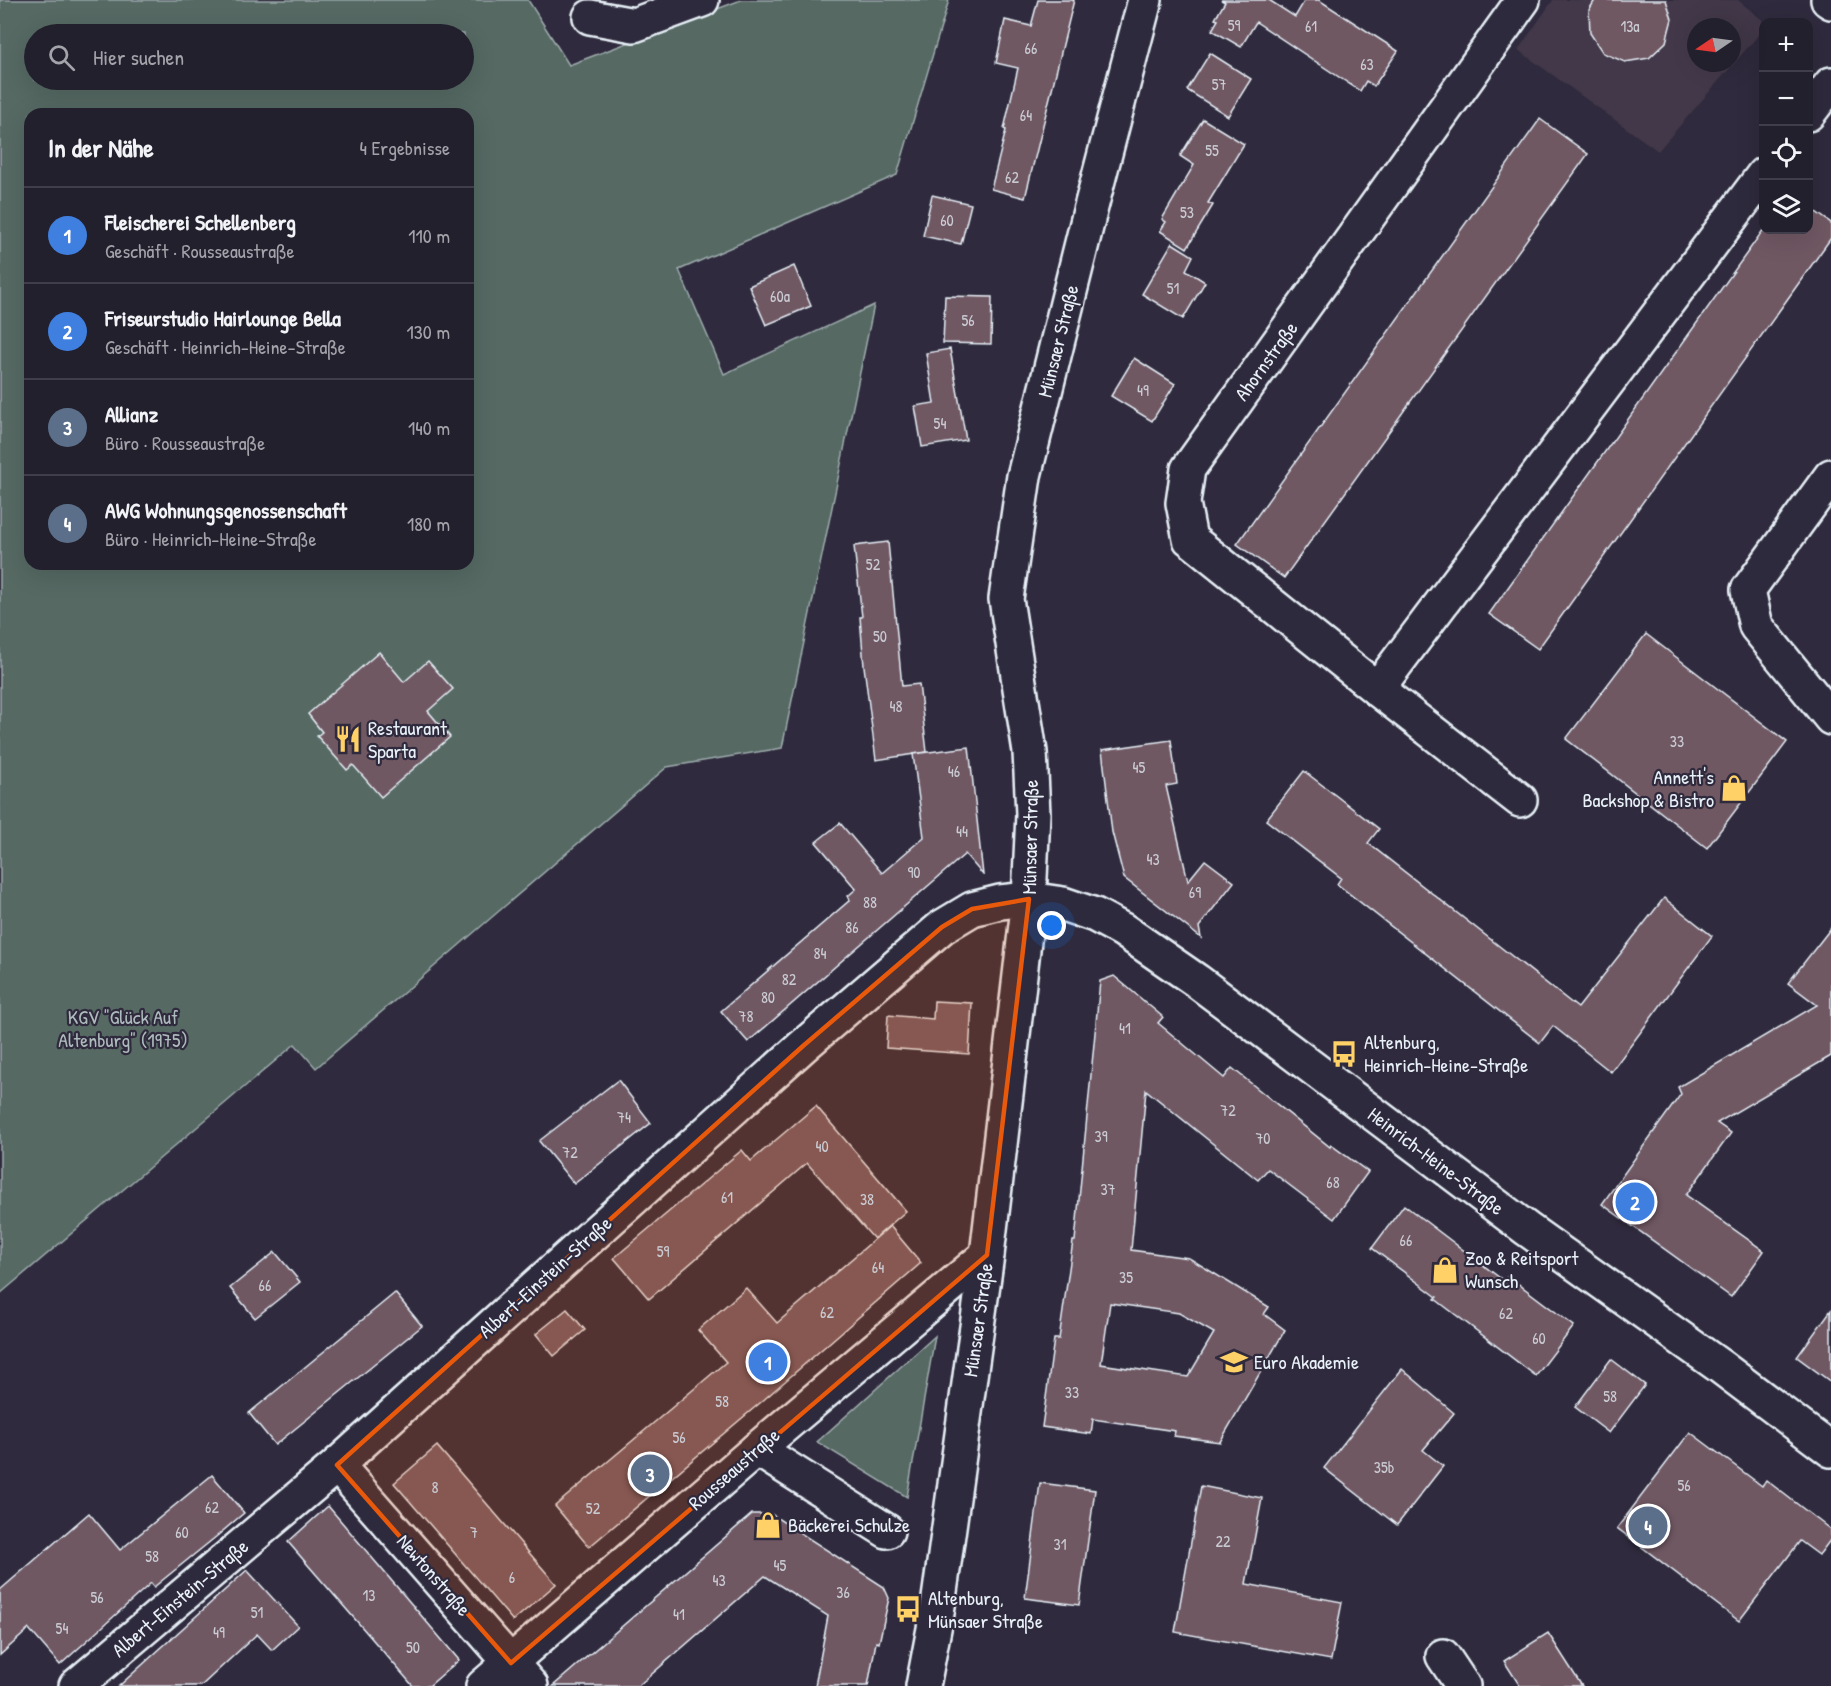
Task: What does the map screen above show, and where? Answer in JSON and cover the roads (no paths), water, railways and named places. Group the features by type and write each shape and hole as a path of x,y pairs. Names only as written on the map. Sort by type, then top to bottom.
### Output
{"street":[{"path":"590,17 634,25 702,0"},
{"name":"Münsaer Straße","path":"923,1686 937,1613 987,1255 1029,899 1033,788 1030,752 1006,599 1007,588 1024,476 1145,0"},
{"name":"Ahornstraße","path":"1520,800 1190,539 1183,503 1188,469 1523,0"},
{"path":"1813,109 1831,84"},
{"path":"1377,689 1759,180"},
{"path":"1831,476 1748,590 1756,627 1831,718"},
{"name":"Heinrich-Heine-Straße","path":"1029,899 1063,904 1095,915 1123,930 1197,981 1527,1229 1721,1367 1831,1450"},
{"name":"Albert-Einstein-Straße","path":"76,1686 337,1465 802,1046 942,927 972,909 1000,902 1029,899"},
{"name":"Rousseaustraße","path":"483,1686 521,1674 757,1449 987,1255"},
{"path":"757,1449 887,1531"},
{"name":"Newtonstraße","path":"337,1465 521,1674"},
{"path":"1443,1656 1463,1686"}],"place":[{"name":"Restaurant Sparta","path":"348,739"},
{"name":"Annett's Backshop & Bistro","path":"1734,788"},
{"name":"Altenburg, Heinrich-Heine-Straße","path":"1344,1054"},
{"name":"Friseurstudio Hairlounge Bella","path":"1635,1202"},
{"name":"Zoo & Reitsport Wunsch","path":"1445,1270"},
{"name":"Fleischerei Schellenberg","path":"768,1362"},
{"name":"Euro Akademie","path":"1234,1362"},
{"name":"Allianz","path":"650,1474"},
{"name":"Bäckerei Schulze","path":"768,1525"},
{"name":"AWG Wohnungsgenossenschaft","path":"1648,1526"},
{"name":"Altenburg, Münsaer Straße","path":"908,1609"}],"park label":[{"name":"KGV \"Glück Auf Altenburg\" (1975)","path":"123,1028"}]}
